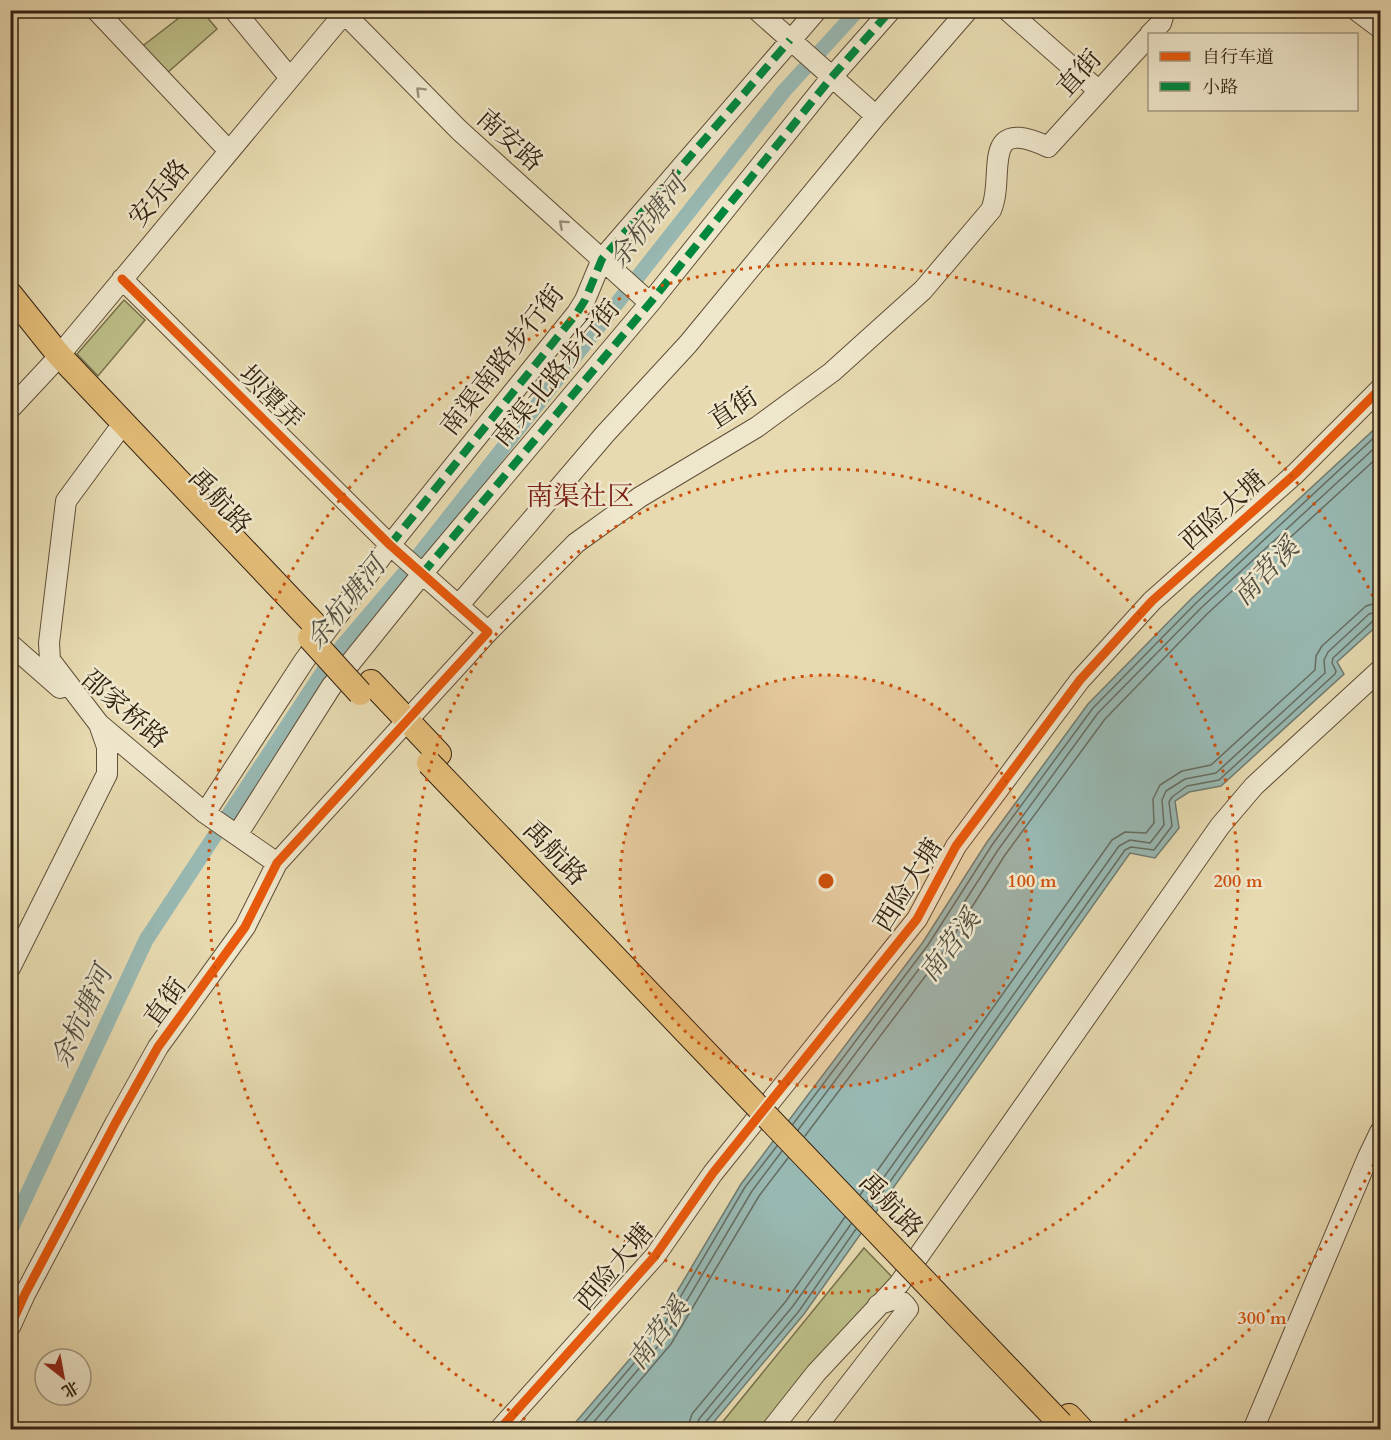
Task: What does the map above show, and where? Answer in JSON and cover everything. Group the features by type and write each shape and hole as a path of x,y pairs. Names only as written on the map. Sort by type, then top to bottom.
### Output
{"main road":[{"name":"禹航路","path":"10,294 56,360 116,433 315,633"},
{"name":"禹航路","path":"10,310 366,688 1070,1425"}],"street":[{"path":"96,10 229,151"},
{"path":"234,10 290,78"},
{"path":"757,10 876,116"},
{"name":"南渠南路步行街","path":"205,813 304,661 390,545 577,313 604,261 817,10"},
{"name":"南渠北路步行街","path":"237,834 331,687 420,572 650,303 827,74 891,10"},
{"path":"458,606 605,434 688,344 876,116 968,10"},
{"path":"1007,10 1099,91"},
{"name":"直街","path":"1152,33 1161,22 1165,10"},
{"path":"1356,10 1380,28"},
{"name":"安乐路","path":"10,409 56,360 344,12"},
{"name":"南安路","path":"344,12 459,130 650,303"},
{"name":"直街","path":"10,1327 25,1294 153,1056 245,927 277,863 488,632 576,543 640,497 757,427 832,372 922,290 991,210 996,199 996,164 1003,145 1010,139 1017,138 1028,139 1048,147 1148,37"},
{"name":"坝潭弄","path":"122,279 390,545 488,632"},
{"name":"西险大塘","path":"499,1430 655,1256 713,1173 917,919 956,846 1080,680 1152,601 1295,474 1380,389"},
{"path":"10,968 107,774 107,747 99,724 50,660 49,643 66,501 116,433"},
{"name":"邵家桥路","path":"10,644 99,724 205,813 277,863"},
{"path":"771,1430 816,1373 899,1284 1220,826 1254,786 1380,670"},
{"path":"1253,1430 1380,1132"},
{"path":"814,1430 908,1309 904,1301 897,1299 878,1305"}],"green space":[{"path":"188,11 202,11 217,29 167,73 140,48"},
{"path":"124,300 145,320 98,376 77,354"},
{"path":"864,1248 896,1281 767,1429 716,1430"}],"water":[{"name":"南苕溪","path":"1380,424 1380,623 1337,662 1344,674 1221,786 1189,792 1175,801 1179,828 1155,858 1130,853 804,1314 708,1429 569,1430 653,1332 741,1184 923,942 987,842 1088,704 1192,598"}],"waterway":[{"name":"余杭塘河","path":"10,1231 146,940 332,658 411,565 784,91 858,10"}],"marked path":[{"path":"422,574 650,303 831,78 891,10"},
{"path":"390,545 577,313 602,259 790,40"}],"cycle path":[{"path":"10,1327 25,1294 158,1047 245,927 277,863 488,632 390,545 122,279"},
{"path":"499,1430 655,1256 713,1173 917,919 956,846 1080,680 1152,601 1295,474 1380,389"}],"district":[{"name":"南渠社区","path":"580,496"}]}
